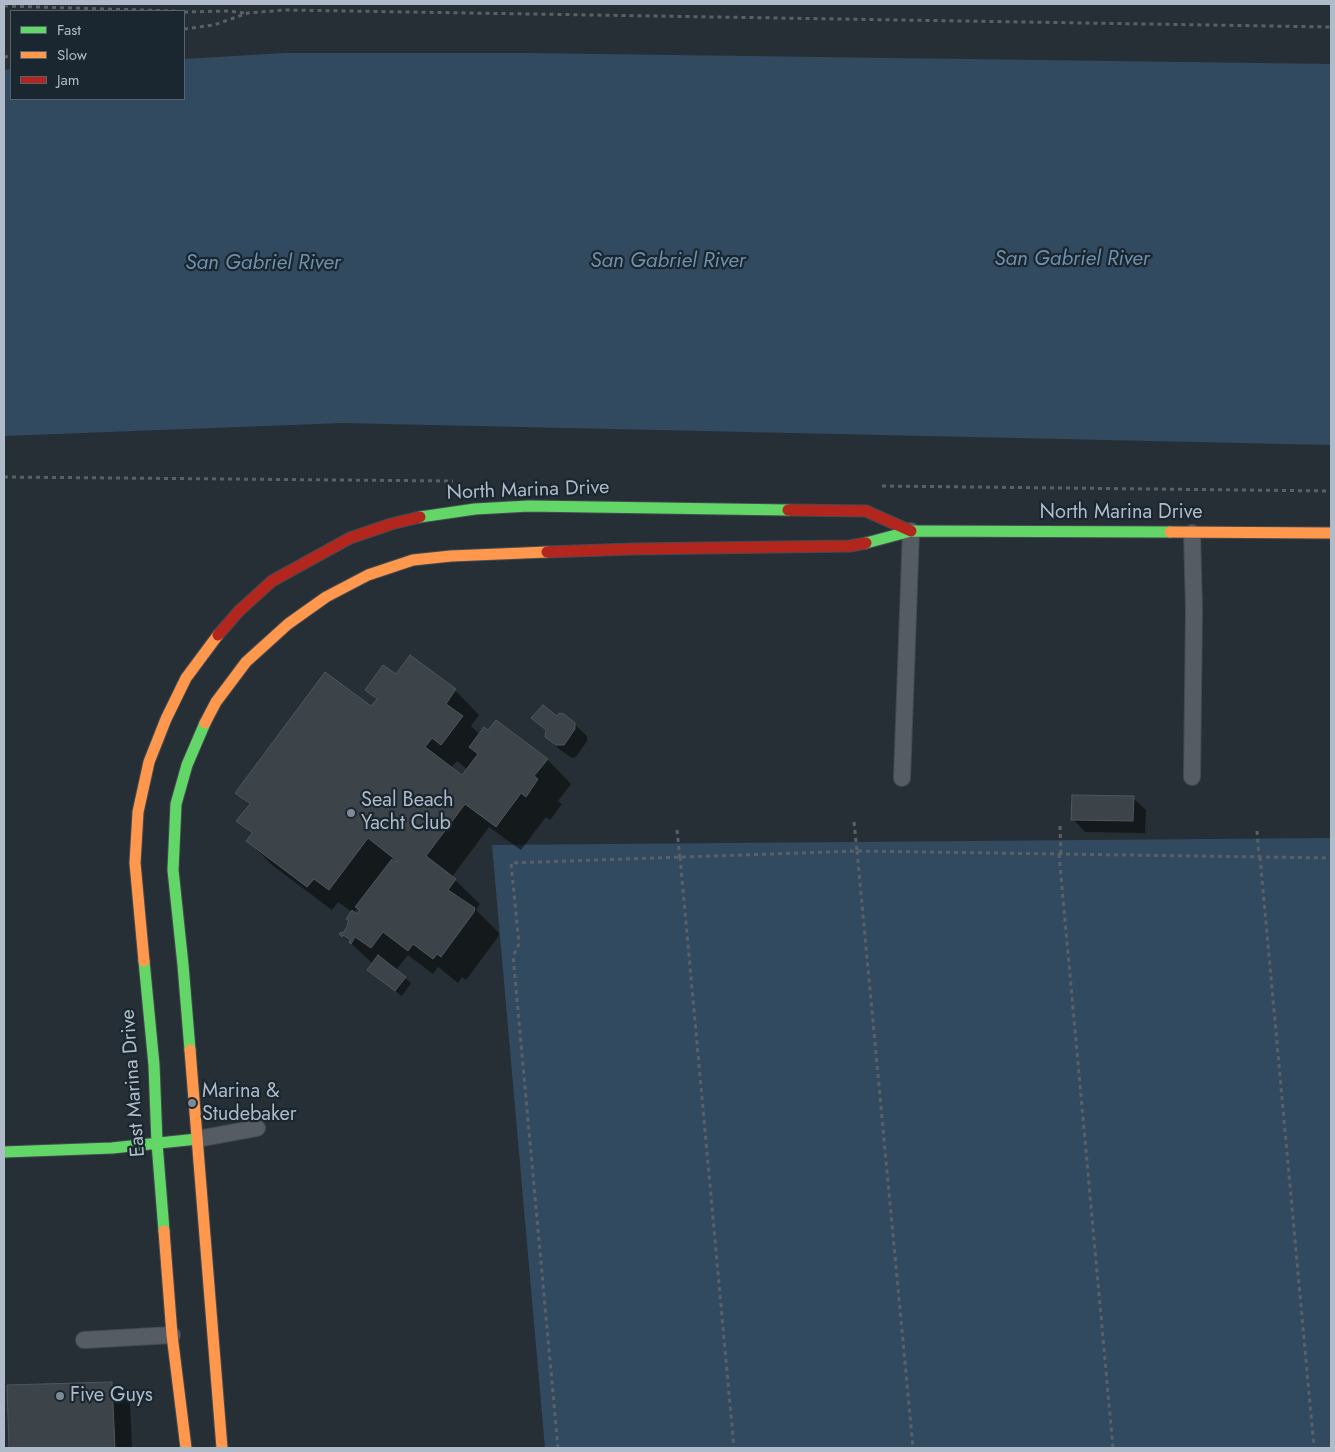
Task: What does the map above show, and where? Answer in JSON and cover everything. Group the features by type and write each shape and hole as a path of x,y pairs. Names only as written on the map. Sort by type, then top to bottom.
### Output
{"main road":[{"name":"North Marina Drive","path":"166,719 186,678 210,644 239,611 272,581 350,538 391,524 430,514 529,506 866,511 912,531"},
{"name":"North Marina Drive","path":"197,1139 173,870 176,804 200,729 228,684 246,662 288,624 326,597 368,576 413,560 484,553 850,546 874,542 912,531 1331,533"},
{"name":"East Marina Drive","path":"166,719 149,762 138,812 135,863 154,1065 156,1143 172,1335 186,1448"},
{"path":"4,1152 112,1148 197,1139 222,1448"}],"lane":[{"path":"902,778 912,531"},
{"path":"1192,532 1194,610 1192,777"},
{"path":"197,1139 257,1128"},
{"path":"84,1340 172,1335"}],"path":[{"path":"4,6 141,10"},
{"path":"185,12 228,11 248,13 285,10 1331,27"},
{"path":"185,30 214,25 248,13"},
{"path":"854,822 913,1448"},
{"path":"1060,826 1062,879"},
{"path":"677,830 734,1448"},
{"path":"1256,831 1262,884"},
{"path":"856,850 859,875"},
{"path":"558,1448 513,956 519,944 511,863 856,850 1331,858"},
{"path":"1059,854 1113,1448"},
{"path":"680,857 682,881"},
{"path":"1260,857 1314,1448"}],"water":[{"name":"San Gabriel River","path":"285,53 526,53 1331,64 1331,445 343,423 4,436 4,70 10,69 10,100 185,100 185,59"},
{"path":"1331,838 1331,1448 545,1448 492,845"}],"building":[{"name":"Seal Beach Yacht Club","path":"410,655 456,689 446,704 463,716 441,745 432,738 425,747 462,775 478,754 469,747 484,727 488,730 496,720 548,759 534,776 538,779 526,797 521,793 496,827 465,804 426,856 456,879 448,890 475,908 441,957 437,954 433,959 413,944 408,951 383,932 371,948 355,937 351,944 350,940 339,934 343,933 348,925 349,921 346,919 352,910 357,914 360,910 355,907 392,859 397,861 368,838 329,890 314,879 307,887 246,841 252,833 236,821 250,804 235,793 325,672 371,706 377,699 365,690 383,665 396,674"},
{"path":"543,705 557,716 559,713 564,714 575,723 575,729 564,745 556,745 545,737 546,730 531,718"},
{"path":"1072,795 1134,796 1133,821 1071,820"},
{"path":"378,955 406,977 395,991 367,970"},
{"path":"112,1382 115,1448 9,1448 7,1385"}],"traffic: fast":[{"path":"420,517 475,509 529,506 788,510"},
{"path":"866,543 911,531 1170,532"},
{"path":"190,1050 173,870 176,804 187,765 205,723"},
{"path":"144,961 154,1065 157,1143 164,1231"},
{"path":"4,1152 112,1148 197,1139"}],"traffic: slow":[{"path":"1170,532 1331,533"},
{"path":"205,723 216,702 246,662 288,624 326,597 368,575 413,560 451,556 547,552"},
{"path":"144,961 135,863 138,812 149,762 166,719 186,678 218,635"},
{"path":"190,1050 222,1448"},
{"path":"164,1231 172,1335 186,1448"}],"traffic: jam":[{"path":"788,510 866,511 911,531"},
{"path":"218,635 239,611 272,581 350,538 391,524 420,517"},
{"path":"547,552 850,546 866,543"}],"place":[{"name":"Seal Beach Yacht Club","path":"351,813"},
{"name":"Marina & Studebaker","path":"192,1103"},
{"name":"Five Guys","path":"60,1396"}]}
